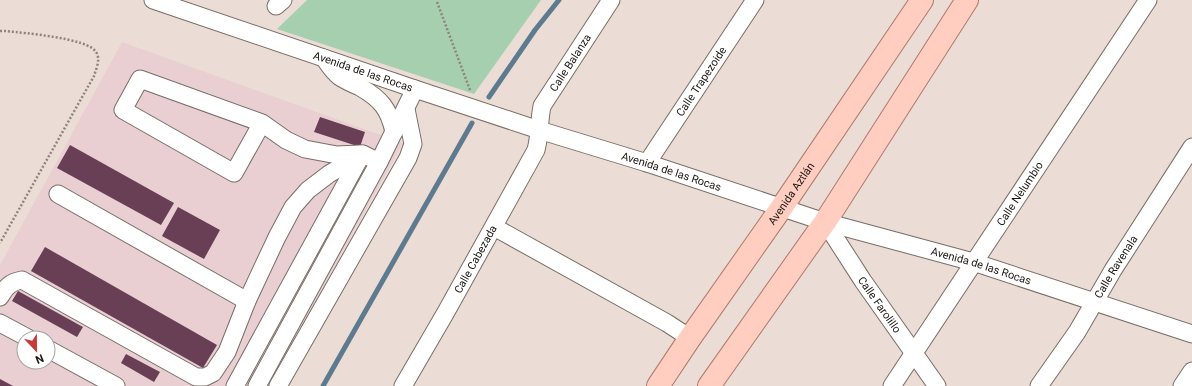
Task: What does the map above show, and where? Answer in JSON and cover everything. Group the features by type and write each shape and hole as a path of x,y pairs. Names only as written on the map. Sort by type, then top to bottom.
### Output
{"main road":[{"name":"Avenida Aztlán","path":"658,386 782,207 922,0"},
{"path":"709,386 825,222 967,0"}],"street":[{"name":"Avenida de las Rocas","path":"153,0 539,130 647,162 825,222 973,262 1192,334"},
{"name":"Calle Balanza","path":"539,130 542,106 611,0"},
{"name":"Calle Trapezoide","path":"647,162 755,0"},
{"name":"Calle Nelumbio","path":"892,386 1148,0"},
{"path":"323,58 332,70 341,78 366,91 380,101 387,110 392,121 393,136"},
{"path":"262,123 234,173 123,110 140,79 262,123 286,140 305,149 337,155 363,154 379,162"},
{"path":"257,386 393,136 415,89"},
{"path":"278,386 408,158 413,144 406,109"},
{"name":"Calle Cabezada","path":"403,386 536,150 539,130"},
{"path":"0,297 7,286 22,280 196,377 205,377 213,373 227,352 277,237 293,207 308,190 329,174 393,136"},
{"name":"Calle Ravenala","path":"1039,386 1077,332 1113,270 1192,147"},
{"path":"235,386 363,154"},
{"path":"58,194 248,301"},
{"name":"Calle Farolillo","path":"825,222 862,281 937,386"},
{"path":"494,226 667,323 690,338"},
{"path":"280,304 296,313"},
{"path":"0,323 16,332"},
{"path":"56,353 116,386"},
{"path":"1182,386 1192,371"}],"path":[{"path":"437,2 472,95 467,106"},
{"path":"0,31 54,37 87,44 96,52 99,60 94,76 0,243"}],"shaded area":[{"path":"122,42 403,143 268,386 0,386 0,265"}],"green space":[{"path":"307,0 541,0 474,94 277,29"}],"building":[{"path":"320,117 365,132 360,147 314,132"},
{"path":"70,145 174,203 161,225 57,168"},
{"path":"178,207 220,230 204,259 162,236"},
{"path":"45,247 217,345 203,368 31,271"},
{"path":"18,291 83,327 77,337 12,301"},
{"path":"126,354 160,372 154,382 121,363"},
{"path":"0,379 13,386 0,386"}],"waterway":[{"path":"489,97 535,30 559,0"},
{"path":"323,386 472,123"}]}
